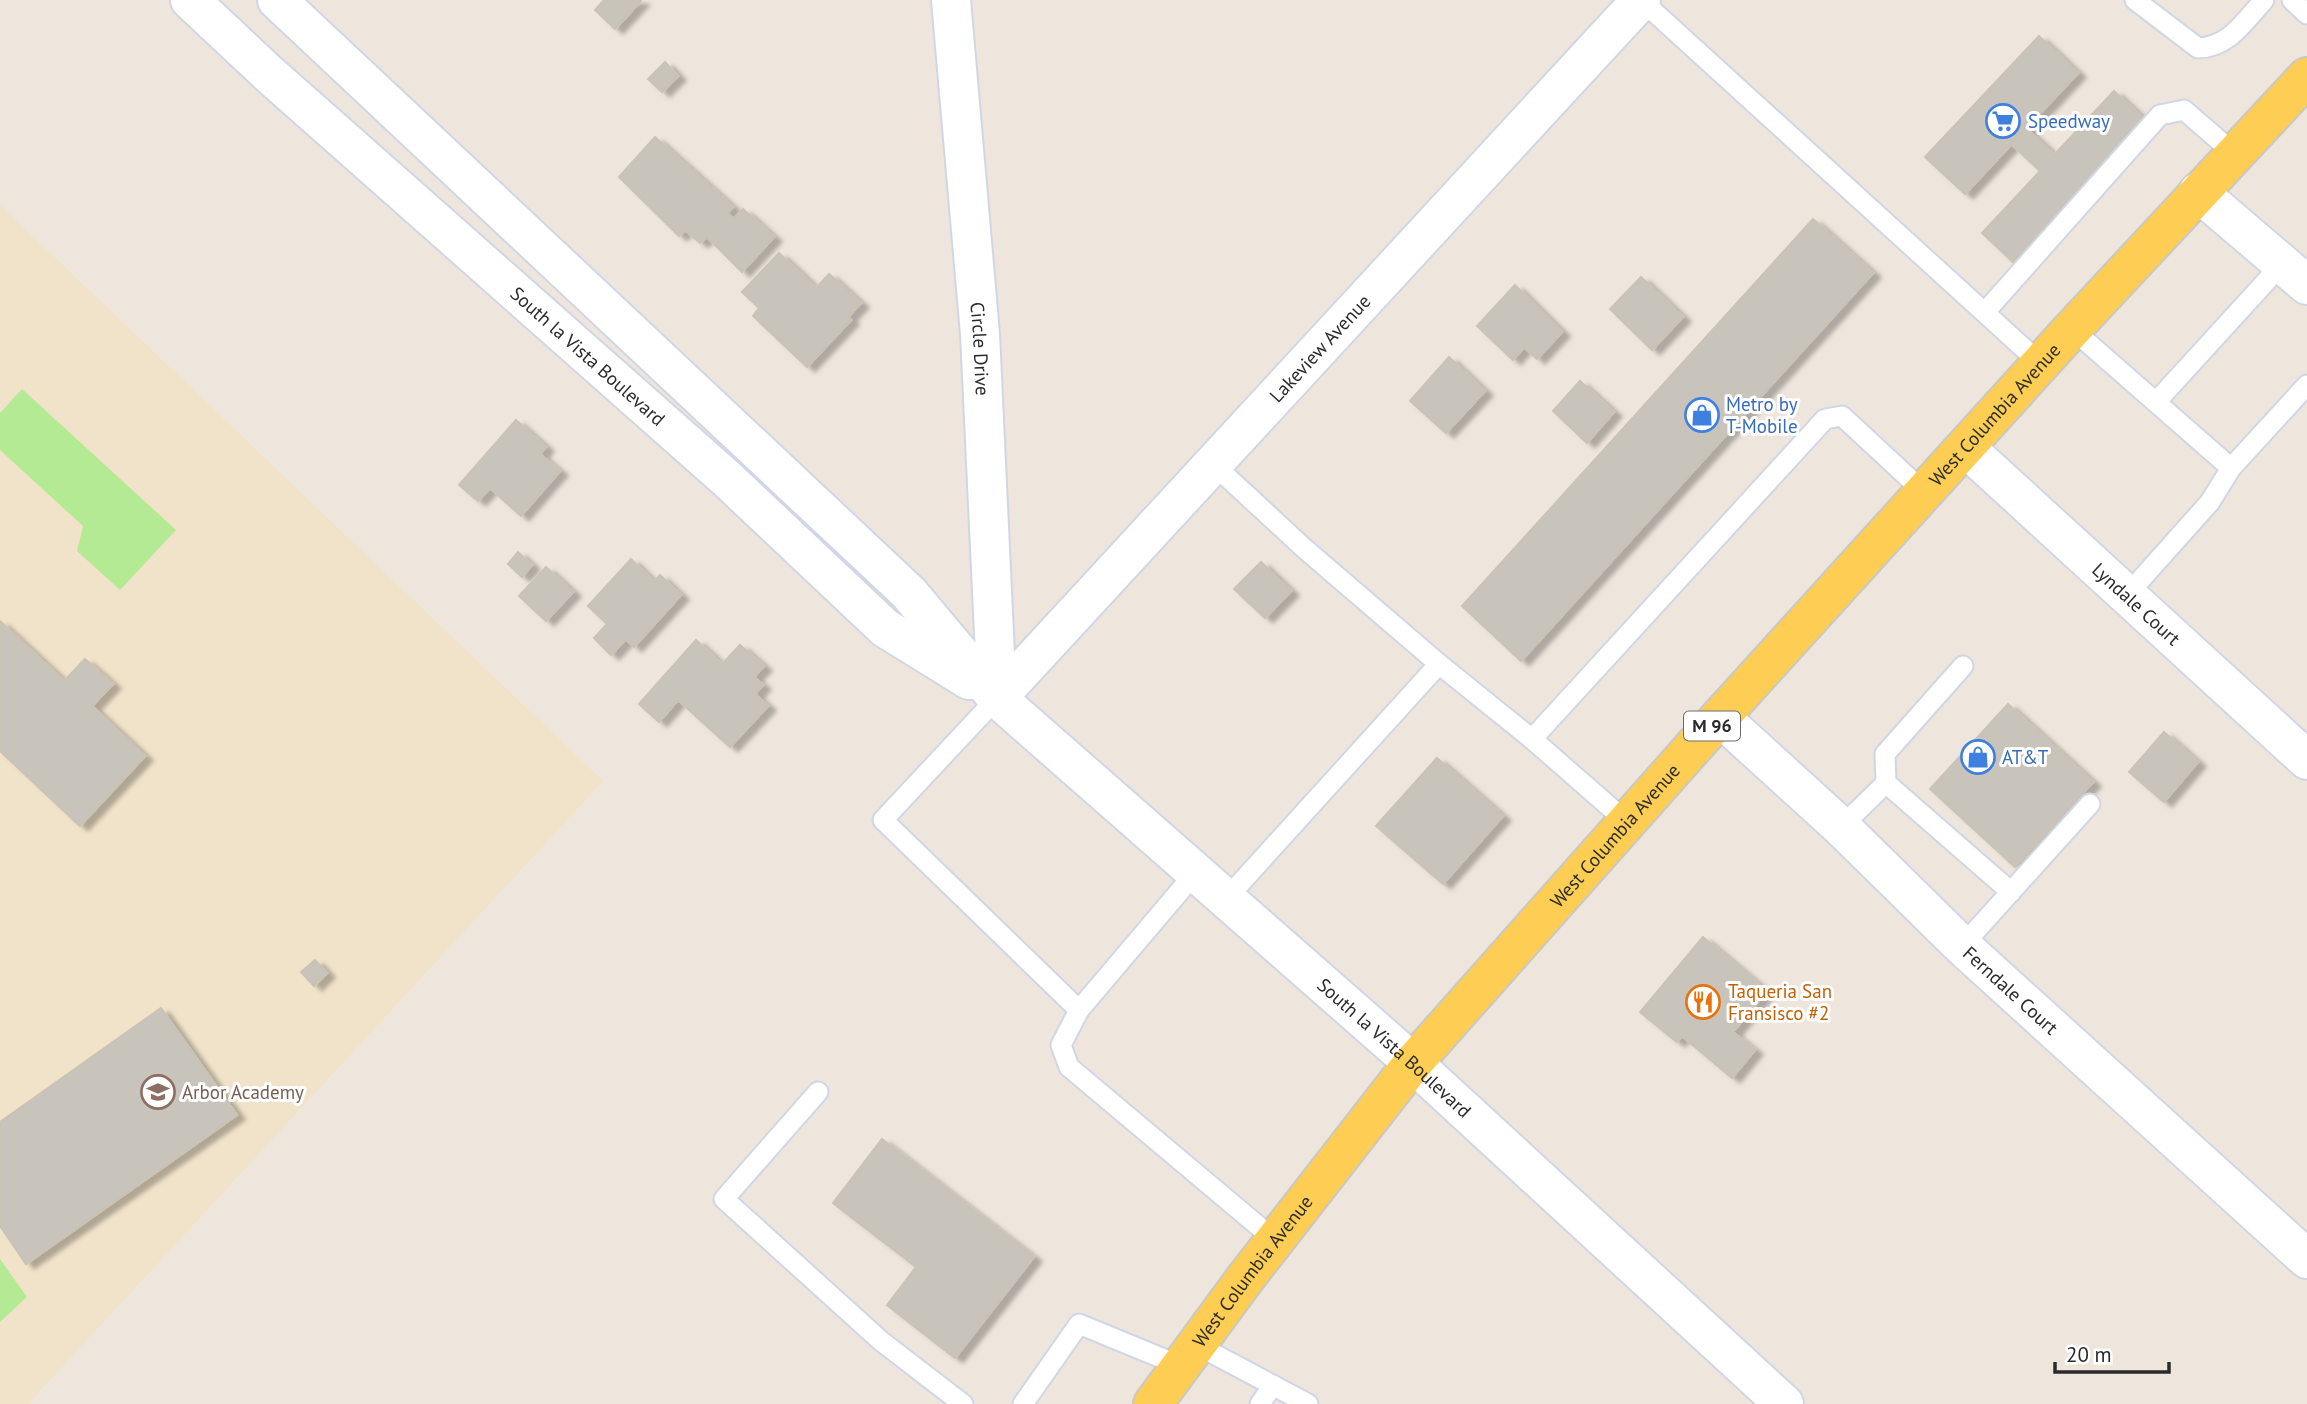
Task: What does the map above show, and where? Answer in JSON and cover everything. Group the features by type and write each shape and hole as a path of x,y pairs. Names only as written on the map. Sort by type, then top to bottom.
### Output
{"main road":[{"name":"West Columbia Avenue","path":"1153,1404 1275,1240 1413,1063 1720,717 2072,329 2307,77"}],"street":[{"name":"South la Vista Boulevard","path":"190,0 269,75 726,478 885,628 998,698"},
{"name":"South la Vista Boulevard","path":"277,0 909,593 998,698 1413,1063 1784,1404"},
{"name":"Circle Drive","path":"951,0 980,334 998,698"},
{"name":"Lakeview Avenue","path":"998,698 1641,0"},
{"path":"2198,192 2295,274"},
{"name":"Lyndale Court","path":"1966,448 2307,760"},
{"name":"Ferndale Court","path":"1720,717 1841,827 1962,946 2307,1258"}],"lane":[{"path":"1641,0 2041,364"},
{"path":"2135,0 2198,48 2211,47 2230,38 2264,0"},
{"path":"2292,0 2307,14"},
{"path":"1984,312 2160,115 2184,110 2235,154"},
{"path":"2156,402 2295,274"},
{"path":"2072,329 2231,468"},
{"path":"2127,595 2210,502 2231,468 2307,386"},
{"path":"1532,738 1825,419 1842,416 1924,493"},
{"path":"1213,464 1305,549 1439,664 1532,738 1627,822"},
{"path":"1226,899 1439,664"},
{"path":"1963,666 1885,754 1886,783 2011,892"},
{"path":"998,698 883,820 1079,1010"},
{"path":"1841,827 1886,783"},
{"path":"1962,946 2090,804"},
{"path":"1196,872 1079,1010 1061,1045 1069,1067 1275,1240"},
{"path":"818,1092 723,1199 881,1340 963,1404"},
{"path":"1023,1404 1079,1324 1189,1355 1273,1385 1308,1404"},
{"path":"1260,1404 1273,1385"}],"shaded area":[{"name":"Arbor Academy","path":"0,205 603,781 28,1404 0,1404"}],"green space":[{"path":"22,389 176,530 120,590 77,551 83,526 0,450 0,413"},
{"path":"0,1259 27,1297 0,1322"}],"building":[{"path":"604,0 641,1 615,29 595,10"},
{"path":"2039,36 2078,73 1965,194 1925,157"},
{"path":"665,62 678,76 662,92 648,79"},
{"path":"2114,91 2145,120 2013,262 1982,233 2040,171 2011,144 2026,128 2054,155"},
{"path":"655,137 733,207 727,213 734,219 743,209 774,237 742,272 707,237 700,243 685,230 679,236 619,177"},
{"path":"1813,219 1873,273 1521,661 1462,606"},
{"path":"779,253 816,288 829,274 861,303 848,317 851,320 807,367 753,316 759,308 742,292"},
{"path":"1641,277 1683,317 1652,350 1610,309"},
{"path":"1515,285 1562,332 1537,359 1524,347 1513,360 1477,326"},
{"path":"1449,357 1485,391 1446,433 1410,401"},
{"path":"1580,381 1614,412 1587,443 1553,411"},
{"path":"516,420 546,447 540,454 560,471 521,516 490,488 478,501 459,485"},
{"path":"518,552 532,565 522,577 508,564"},
{"path":"631,559 654,582 660,575 681,595 634,647 626,639 611,655 594,638 607,624 588,606"},
{"path":"1261,562 1291,591 1265,618 1234,589"},
{"path":"546,567 573,592 546,621 519,596"},
{"path":"0,621 64,681 85,659 113,684 92,706 145,756 80,826 0,751"},
{"path":"696,640 722,664 740,645 764,666 754,677 763,685 755,694 768,706 730,747 678,700 659,722 639,704"},
{"path":"2008,704 2093,782 2015,867 1930,789"},
{"path":"2164,732 2198,762 2164,802 2129,772"},
{"path":"1437,758 1503,816 1443,884 1376,826"},
{"name":"Taqueria San Fransisco #2","path":"1703,937 1767,991 1733,1032 1755,1050 1732,1078 1682,1036 1677,1042 1640,1012"},
{"path":"315,960 327,973 314,986 301,972"},
{"path":"161,1008 237,1115 26,1264 0,1226 0,1122"},
{"path":"882,1139 1034,1257 955,1358 887,1305 916,1267 833,1203"}],"place":[{"name":"Speedway","path":"2003,121"},
{"name":"Metro by T-Mobile","path":"1702,415"},
{"name":"AT&T","path":"1978,757"},
{"name":"Taqueria San Fransisco #2","path":"1703,1002"},
{"name":"Arbor Academy","path":"158,1092"}]}
